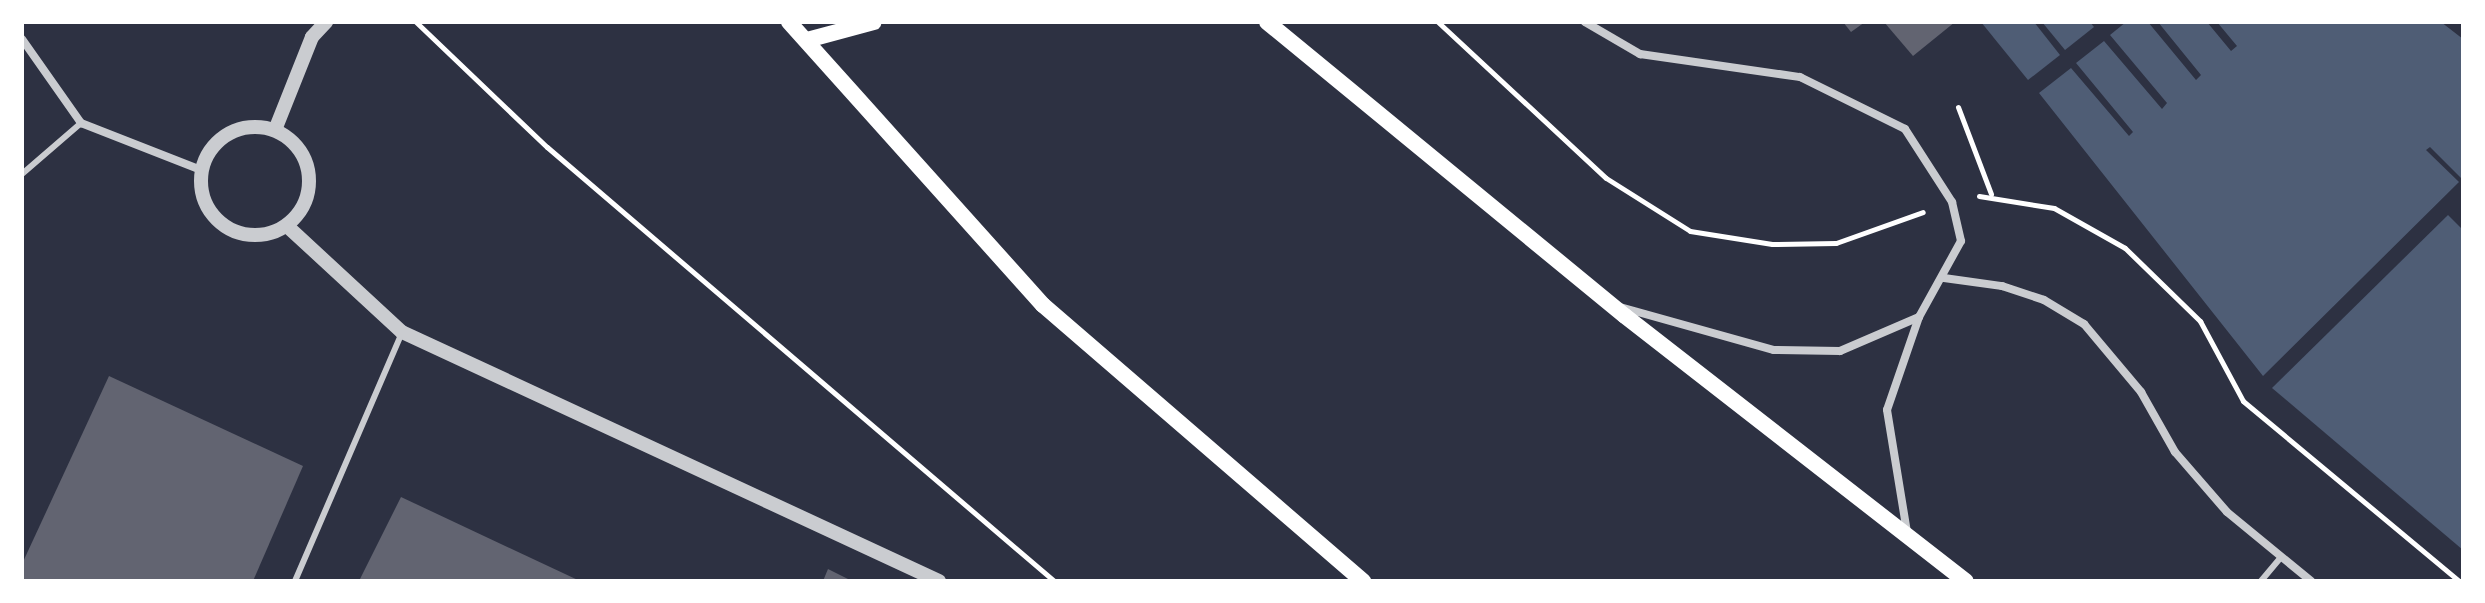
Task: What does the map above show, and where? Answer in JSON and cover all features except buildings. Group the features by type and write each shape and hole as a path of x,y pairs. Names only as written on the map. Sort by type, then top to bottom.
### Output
{"main road":[{"path":"789,22 1043,305 1363,581"},
{"path":"807,40 874,22"},
{"path":"1267,22 1611,305 1966,581"}],"street":[{"path":"275,130 312,37 326,22"},
{"path":"1585,22 1640,54 1800,77 1905,129 1952,202 1961,241 1944,278 1919,317 1887,410 1907,534"},
{"path":"22,39 81,123 201,170"},
{"path":"256,126 275,130 295,145 308,165 307,199 287,226 270,233 233,231 207,206 201,170 221,138 256,126"},
{"path":"287,226 402,332 939,581"},
{"path":"1944,278 2002,286 2044,300 2084,324 2141,392 2175,452 2227,512 2311,581"},
{"path":"1611,305 1774,350 1840,351 1919,317"}],"lane":[{"path":"22,174 81,123"},
{"path":"295,581 402,332"},
{"path":"2261,581 2281,557"}],"path":[{"path":"416,22 547,147 1054,581"},
{"path":"1958,107 1991,194"}],"water":[{"path":"1981,22 2034,22 2060,55 2028,80"},
{"path":"2042,22 2090,22 2094,27 2065,50"},
{"path":"2126,22 2148,22 2196,80 2201,75 2158,22 2207,22 2231,51 2237,46 2217,22 2441,22 2463,39 2463,180 2430,147 2426,150 2459,182 2263,376 2039,93 2071,68 2129,136 2133,132 2076,63 2104,41 2162,109 2167,103 2110,35"},
{"path":"2448,215 2463,230 2463,550 2272,388"}]}
